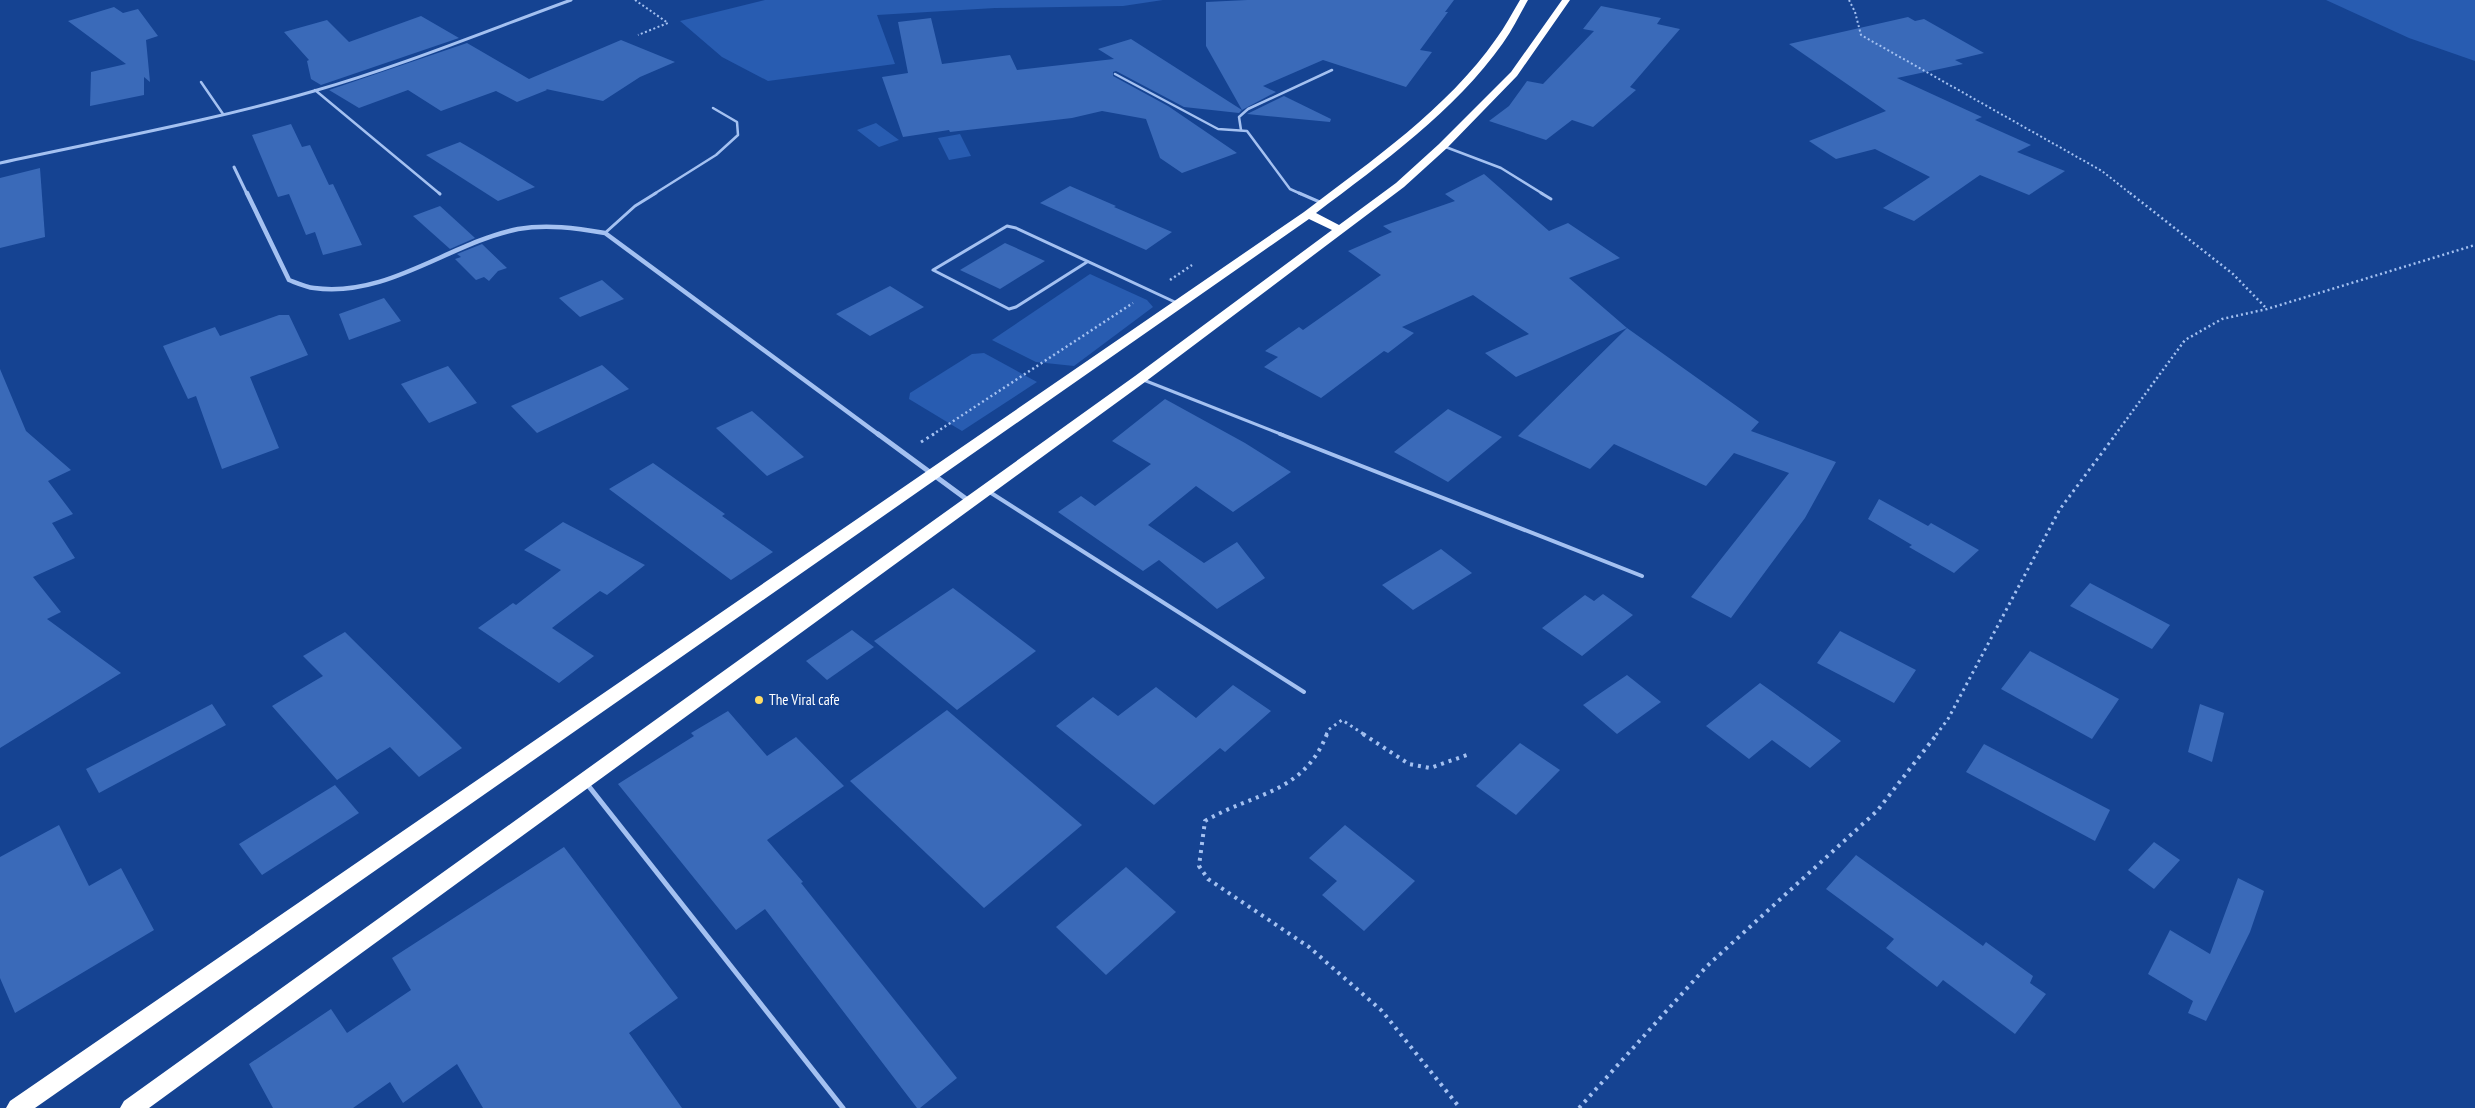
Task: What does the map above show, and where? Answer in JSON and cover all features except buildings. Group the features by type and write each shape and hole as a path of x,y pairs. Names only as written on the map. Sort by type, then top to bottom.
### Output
{"highway":[{"path":"17,1108 1308,214 1408,137 1459,90 1497,45 1524,0"},
{"path":"131,1108 970,502 1400,185 1443,146 1514,74 1566,0"},
{"path":"1308,214 1341,230"}],"street":[{"path":"0,163 223,114 315,90 368,74 571,0"},
{"path":"234,167 289,280 302,287 326,289 359,287 412,271 508,232 526,229 579,228 605,234 970,502"}],"lane":[{"path":"1241,130 1239,117 1248,109 1332,70"},
{"path":"1116,74 1218,129 1249,132 1290,189 1322,203"},
{"path":"201,82 223,114"},
{"path":"315,90 440,194"},
{"path":"605,234 635,206 716,155 738,135 737,122 713,108"},
{"path":"1443,146 1501,168 1551,199"},
{"path":"1087,262 1016,307 1009,309 933,270 1007,226 1016,228 1179,304"},
{"path":"1140,378 1642,576"},
{"path":"986,490 1304,692"},
{"path":"584,780 843,1108"}],"path":[{"path":"635,0 666,19 668,23 638,35"},
{"path":"1849,0 1856,12 1861,35 2102,171 2233,274 2267,309"},
{"path":"1580,1108 1707,966 1877,811 1948,719 2060,509 2185,340 2222,320 2267,309 2475,245"},
{"path":"904,453 1193,264"},
{"path":"1460,1108 1382,1011 1309,947 1208,879 1199,866 1205,821 1220,811 1284,788 1310,767 1325,740 1328,730 1342,720 1409,764 1430,768 1468,755"}],"shaded area":[{"path":"765,0 1163,0 1123,6 995,8 877,15 895,64 768,81 722,57 680,21"},
{"path":"2326,0 2475,0 2475,61 2409,38"},
{"path":"876,123 899,140 879,147 857,130"},
{"path":"960,134 971,156 949,160 938,138"},
{"path":"1090,274 1147,300 1153,307 1074,366 1036,362 992,340"},
{"path":"984,353 1037,382 962,431 909,399 910,393 972,354"}],"place":[{"name":"The Viral cafe","path":"759,700"}]}
